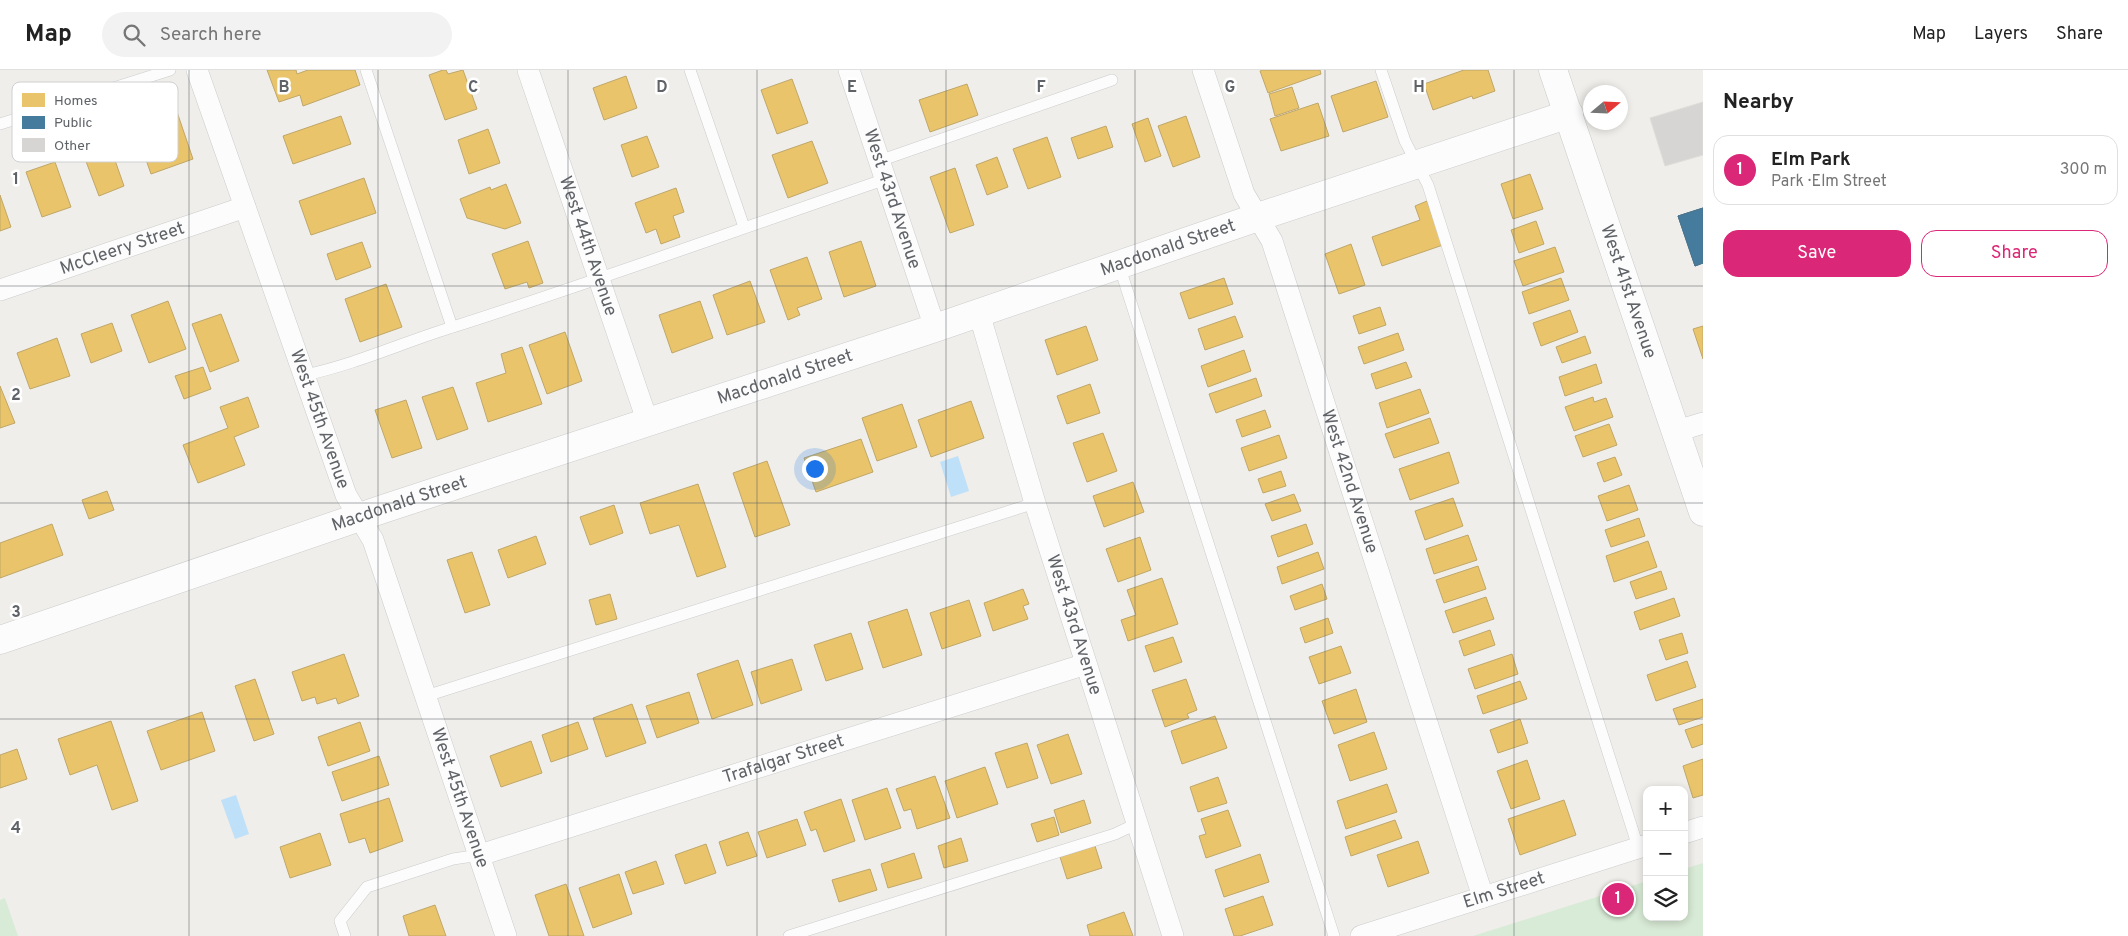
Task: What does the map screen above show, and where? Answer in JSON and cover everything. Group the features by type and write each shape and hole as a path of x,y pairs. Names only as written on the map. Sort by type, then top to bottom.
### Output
{"street":[{"name":"West 45th Avenue","path":"197,70 346,495 373,540 506,936"},
{"name":"West 44th Avenue","path":"528,70 648,423"},
{"name":"West 43rd Avenue","path":"849,70 935,328"},
{"name":"West 42nd Avenue","path":"1202,70 1244,194 1272,241 1483,897"},
{"name":"West 41st Avenue","path":"1553,70 1703,512"},
{"name":"Macdonald Street","path":"0,640 359,518 935,328 1258,216 1569,114"},
{"name":"McCleery Street","path":"0,290 245,207"},
{"name":"West 43rd Avenue","path":"979,313 1034,504 1138,822 1173,936"},
{"path":"1677,432 1703,423"},
{"name":"Trafalgar Street","path":"480,855 1086,664"},
{"path":"1688,832 1703,827"},
{"name":"Elm Street","path":"1362,936 1642,846"}],"lane":[{"path":"132,82 170,70"},
{"path":"366,70 452,327"},
{"path":"690,70 744,227"},
{"path":"1380,70 1405,141 1428,185 1642,846"},
{"path":"305,374 327,370 599,279 744,227 882,170 1112,80"},
{"path":"0,124 12,120"},
{"path":"1119,264 1334,936"},
{"path":"426,696 1034,504"},
{"path":"789,936 1115,834 1138,822"},
{"path":"345,936 340,921 367,887 454,859 480,855"}],"green space":[{"path":"1703,863 1703,936 1473,936 1643,882 1643,921 1688,921 1688,868"},
{"path":"5,898 18,936 0,936 0,900"}],"water":[{"path":"958,456 969,491 951,497 940,462"},
{"path":"236,795 249,834 235,839 221,800"}],"building: Homes":[{"path":"267,70 296,70 297,74 308,70 355,70 360,85 303,106 300,95 279,102"},
{"path":"446,70 448,74 463,70 477,109 445,120 429,75"},
{"path":"1320,70 1321,74 1268,93 1260,71"},
{"path":"1464,70 1488,70 1495,91 1473,99 1472,96 1433,110 1424,84"},
{"path":"626,76 637,108 604,120 593,88"},
{"path":"792,79 808,123 777,134 761,90"},
{"path":"1376,81 1388,117 1343,132 1331,96"},
{"path":"967,84 978,115 930,132 919,100"},
{"path":"1292,87 1299,108 1275,116 1269,94"},
{"path":"1318,103 1329,136 1281,151 1270,119"},
{"path":"178,115 193,159 151,174 147,162 178,162"},
{"path":"341,116 351,144 293,164 283,136"},
{"path":"1186,116 1200,157 1173,167 1158,126"},
{"path":"1148,118 1161,156 1145,162 1132,124"},
{"path":"1106,126 1113,147 1078,159 1071,138"},
{"path":"488,129 500,163 469,174 458,140"},
{"path":"647,136 659,167 632,177 621,145"},
{"path":"1047,137 1061,177 1028,189 1013,149"},
{"path":"812,141 828,183 788,198 772,155"},
{"path":"997,157 1008,187 987,195 976,165"},
{"path":"55,162 71,207 42,217 26,172"},
{"path":"86,162 116,162 124,186 99,196"},
{"path":"955,168 974,225 950,233 930,177"},
{"path":"1530,174 1543,209 1513,219 1501,184"},
{"path":"364,178 376,213 311,235 299,201"},
{"path":"506,184 521,223 505,229 467,218 460,199 490,187 491,190"},
{"path":"676,188 684,212 673,216 680,237 661,244 656,229 646,233 635,203"},
{"path":"0,195 11,227 0,231"},
{"path":"1427,201 1443,245 1382,266 1372,237 1420,220 1415,206"},
{"path":"1536,221 1544,244 1519,253 1511,230"},
{"path":"528,241 543,283 529,288 527,282 505,289 492,254"},
{"path":"861,241 876,286 844,297 829,252"},
{"path":"362,242 371,267 336,280 327,254"},
{"path":"1351,244 1365,285 1339,294 1325,254"},
{"path":"1555,247 1564,272 1523,286 1514,261"},
{"path":"807,257 822,299 797,308 800,315 788,320 770,270"},
{"path":"1224,278 1233,304 1189,319 1180,293"},
{"path":"1561,278 1569,300 1529,314 1522,292"},
{"path":"750,281 765,322 727,335 713,295"},
{"path":"386,284 402,327 360,342 345,299"},
{"path":"168,301 186,349 149,363 131,315"},
{"path":"700,301 713,338 672,353 659,315"},
{"path":"1380,307 1386,325 1359,334 1353,316"},
{"path":"1570,310 1578,332 1541,346 1533,323"},
{"path":"221,314 239,361 210,372 192,324"},
{"path":"1235,316 1243,337 1205,350 1198,329"},
{"path":"112,323 122,351 91,363 81,334"},
{"path":"1086,326 1098,360 1057,375 1045,340"},
{"path":"1703,326 1703,359 1693,329"},
{"path":"565,332 582,381 547,394 529,345"},
{"path":"1398,333 1404,350 1364,364 1358,347"},
{"path":"1585,336 1591,353 1562,363 1556,347"},
{"path":"57,338 70,376 30,389 17,353"},
{"path":"522,347 542,404 488,422 476,383 506,373 501,354"},
{"path":"1244,350 1251,371 1208,387 1201,366"},
{"path":"1406,362 1412,377 1376,389 1371,374"},
{"path":"1596,364 1602,383 1565,396 1559,377"},
{"path":"203,367 211,389 184,399 175,376"},
{"path":"1256,378 1262,396 1216,413 1209,394"},
{"path":"1090,384 1100,413 1067,424 1057,396"},
{"path":"0,386 15,423 0,428"},
{"path":"453,387 468,429 437,440 422,397"},
{"path":"1420,389 1429,413 1387,428 1379,403"},
{"path":"248,397 259,427 234,437 245,465 198,483 183,445 228,428 220,407"},
{"path":"1593,397 1594,402 1606,398 1613,417 1574,431 1565,407"},
{"path":"406,400 422,448 392,458 375,410"},
{"path":"971,401 984,438 931,457 918,420"},
{"path":"902,404 917,447 877,461 862,418"},
{"path":"1265,410 1271,427 1242,437 1236,420"},
{"path":"1430,418 1439,443 1394,458 1385,434"},
{"path":"1609,424 1617,445 1583,457 1575,436"},
{"path":"1103,433 1117,471 1087,482 1073,443"},
{"path":"1279,435 1287,458 1249,471 1241,448"},
{"path":"861,439 873,472 816,492 804,458"},
{"path":"1449,452 1459,483 1410,500 1399,469"},
{"path":"1615,457 1622,475 1604,482 1597,463"},
{"path":"767,461 790,525 755,537 733,473"},
{"path":"1281,471 1286,486 1263,493 1258,479"},
{"path":"1133,482 1144,512 1104,527 1093,496"},
{"path":"698,484 726,567 697,577 679,525 650,534 640,503"},
{"path":"1629,485 1638,510 1607,521 1598,496"},
{"path":"107,491 114,510 89,519 82,500"},
{"path":"1294,494 1301,511 1272,521 1265,504"},
{"path":"1453,498 1463,526 1425,540 1415,511"},
{"path":"614,505 623,533 590,545 580,517"},
{"path":"1639,518 1645,536 1611,547 1605,530"},
{"path":"52,524 63,555 0,578 0,543"},
{"path":"1306,524 1313,544 1278,557 1271,536"},
{"path":"1468,535 1477,560 1434,574 1426,549"},
{"path":"536,536 546,564 508,578 498,550"},
{"path":"1140,537 1151,570 1118,582 1106,549"},
{"path":"1648,541 1657,567 1614,582 1606,556"},
{"path":"472,552 490,605 465,613 447,560"},
{"path":"1318,552 1324,569 1282,584 1277,567"},
{"path":"1478,566 1486,589 1444,603 1436,580"},
{"path":"1661,571 1667,589 1636,599 1630,582"},
{"path":"1162,578 1178,624 1128,641 1121,620 1136,615 1127,590"},
{"path":"1322,584 1327,599 1295,610 1290,596"},
{"path":"1023,589 1029,604 1023,606 1028,619 993,631 984,603"},
{"path":"610,594 617,619 596,625 589,600"},
{"path":"1486,597 1494,619 1453,633 1445,611"},
{"path":"1674,598 1680,616 1640,630 1634,612"},
{"path":"969,600 981,636 942,649 930,613"},
{"path":"907,609 922,655 883,668 868,622"},
{"path":"1328,618 1333,633 1305,643 1300,628"},
{"path":"1490,630 1495,645 1464,656 1459,641"},
{"path":"851,633 863,669 826,681 814,645"},
{"path":"1682,633 1688,653 1666,660 1659,640"},
{"path":"1173,637 1182,662 1154,672 1145,646"},
{"path":"1341,646 1351,673 1319,684 1309,657"},
{"path":"344,654 359,696 338,704 336,698 317,704 315,697 302,701 292,672"},
{"path":"1512,654 1518,674 1475,689 1468,669"},
{"path":"792,659 802,690 761,704 751,672"},
{"path":"738,660 753,705 712,719 697,674"},
{"path":"1687,661 1696,687 1656,701 1647,675"},
{"path":"255,679 274,734 254,741 235,686"},
{"path":"1186,679 1197,710 1187,714 1189,718 1165,727 1152,690"},
{"path":"1520,681 1527,699 1483,714 1477,696"},
{"path":"1356,689 1367,722 1334,734 1322,701"},
{"path":"689,692 699,723 657,738 646,706"},
{"path":"1703,699 1703,717 1679,725 1673,709"},
{"path":"632,704 646,743 606,757 593,718"},
{"path":"202,712 215,751 161,770 147,731"},
{"path":"1215,716 1227,748 1182,764 1171,731"},
{"path":"1520,719 1528,743 1498,753 1490,730"},
{"path":"111,721 138,801 112,810 97,765 70,775 58,739"},
{"path":"360,722 370,751 328,766 318,737"},
{"path":"578,722 588,749 551,762 542,735"},
{"path":"1703,724 1703,744 1692,748 1685,730"},
{"path":"1374,732 1387,769 1350,781 1338,745"},
{"path":"1068,734 1082,774 1051,784 1037,745"},
{"path":"531,741 542,773 501,787 490,756"},
{"path":"1027,743 1038,778 1007,788 995,753"},
{"path":"17,749 27,779 0,788 0,755"},
{"path":"379,756 389,785 342,801 332,772"},
{"path":"1703,759 1703,795 1693,798 1683,766"},
{"path":"1527,760 1540,799 1511,809 1497,771"},
{"path":"985,767 998,804 957,818 945,781"},
{"path":"935,776 950,818 917,829 911,809 904,811 896,789"},
{"path":"1218,777 1227,803 1198,812 1190,787"},
{"path":"1387,784 1397,812 1346,829 1337,801"},
{"path":"887,788 901,828 865,840 852,800"},
{"path":"389,798 403,841 370,853 365,838 349,843 340,814"},
{"path":"841,799 855,841 824,852 816,829 811,831 804,812"},
{"path":"1084,800 1091,823 1061,833 1054,810"},
{"path":"1564,800 1576,835 1520,855 1508,819"},
{"path":"1228,810 1241,846 1206,858 1199,836 1206,834 1201,819"},
{"path":"1054,817 1059,835 1037,842 1031,824"},
{"path":"797,819 806,845 767,858 758,832"},
{"path":"1395,820 1402,838 1351,856 1345,837"},
{"path":"748,832 757,856 727,866 719,842"},
{"path":"320,833 331,865 290,878 280,847"},
{"path":"961,838 968,861 944,868 938,846"},
{"path":"1418,841 1429,873 1388,887 1377,855"},
{"path":"706,844 716,873 685,884 675,855"},
{"path":"1095,846 1102,868 1067,879 1060,857"},
{"path":"914,853 922,878 888,888 881,864"},
{"path":"1260,854 1269,882 1224,897 1215,870"},
{"path":"656,861 664,884 633,894 625,872"},
{"path":"870,869 877,890 839,902 832,880"},
{"path":"619,874 632,914 593,928 579,888"},
{"path":"566,884 584,936 549,936 535,895"},
{"path":"1263,896 1273,925 1240,936 1234,936 1225,909"},
{"path":"435,905 446,936 409,936 403,916"},
{"path":"1124,912 1133,936 1090,936 1087,925"}],"building: Public":[{"path":"1703,208 1703,263 1695,266 1678,216"},
{"path":"1703,208 1703,263 1695,266 1678,216"}],"building: Other":[{"path":"1703,102 1703,155 1665,166 1650,118"}],"place":[{"name":"Elm Park","path":"1618,899"}]}
